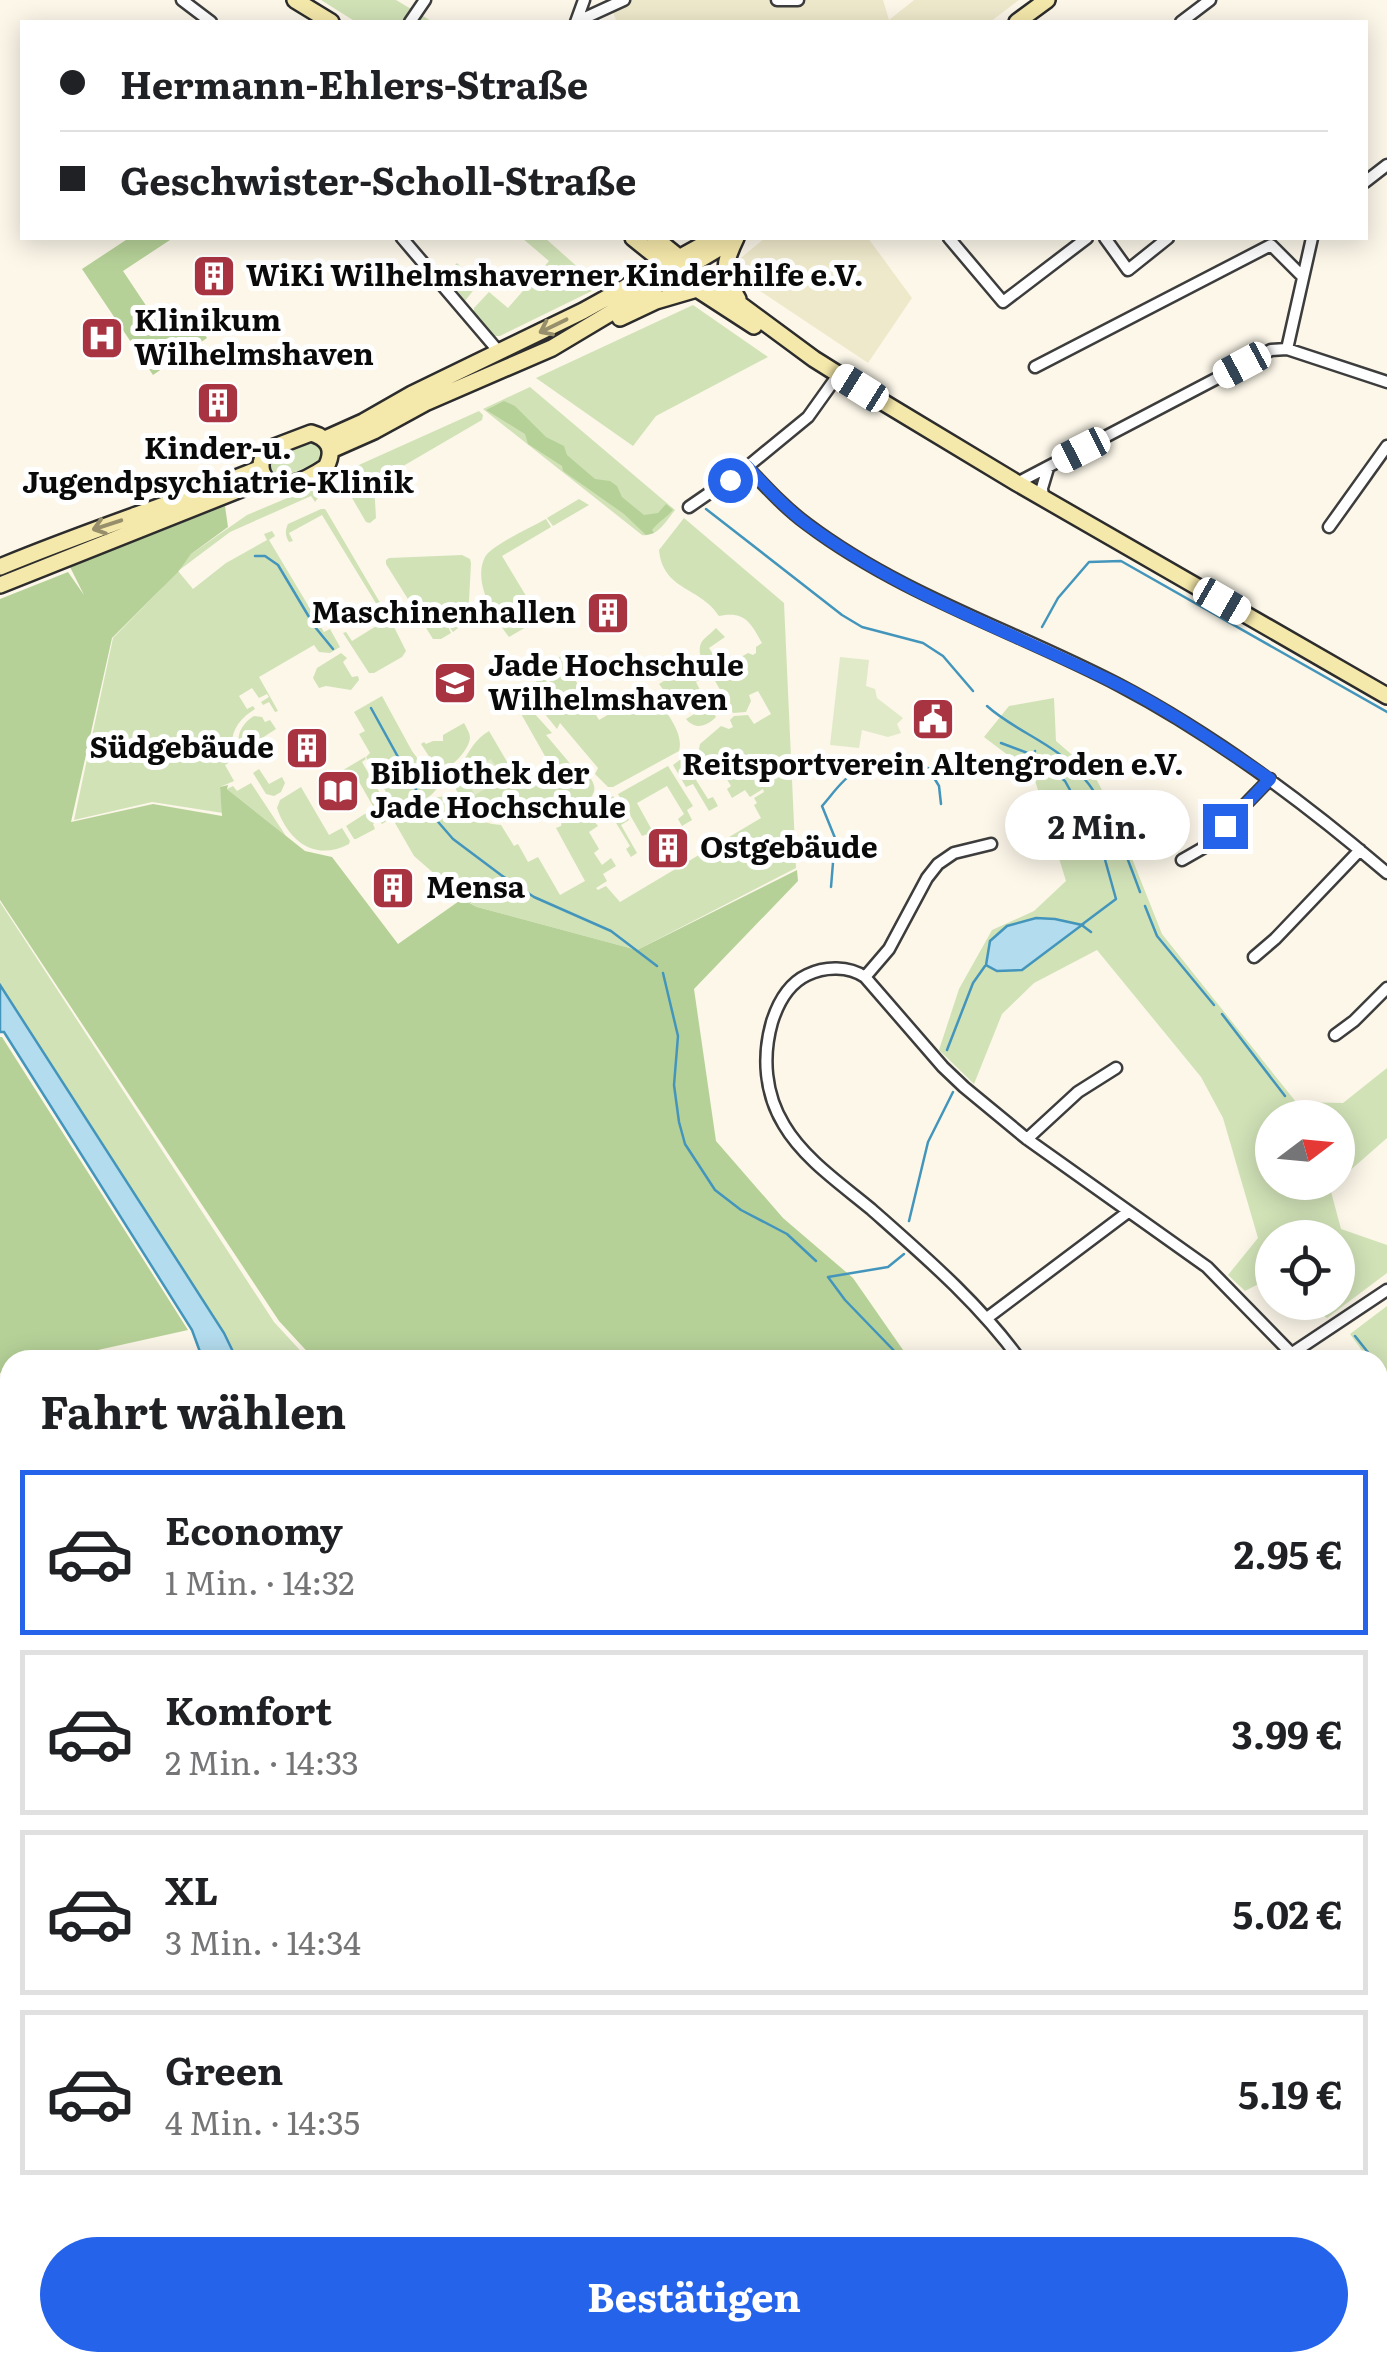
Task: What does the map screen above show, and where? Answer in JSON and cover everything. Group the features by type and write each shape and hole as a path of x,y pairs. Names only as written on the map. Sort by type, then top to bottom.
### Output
{"main road":[{"path":"296,0 328,20"},
{"path":"1021,20 1047,0"},
{"path":"633,240 642,260 639,280"},
{"path":"635,240 743,307 814,359 1016,483 1387,696"},
{"path":"656,240 697,289 792,352 814,359"},
{"path":"552,348 712,240"},
{"path":"328,444 451,374 500,353 639,280 732,240"},
{"path":"735,240 725,271 743,307"},
{"path":"328,444 326,467 293,483 278,486 264,473 261,462 269,449 311,433 328,444 374,431 427,402 656,301 697,289"},
{"path":"0,566 75,536 264,473"},
{"path":"0,585 264,473"}],"street":[{"path":"182,0 208,20"},
{"path":"580,20 624,0"},
{"path":"776,0 798,0"},
{"path":"1183,20 1202,3"},
{"path":"404,240 500,353"},
{"path":"951,240 1003,302 1084,240"},
{"path":"1106,240 1128,270 1166,240"},
{"path":"1287,350 1311,240"},
{"path":"1035,367 1271,245 1302,276"},
{"path":"1016,483 1271,350 1287,350 1387,382"},
{"path":"689,507 808,417 838,374"},
{"path":"1330,527 1387,446"},
{"path":"747,466 805,523 848,552 932,598 1117,684 1205,736 1270,779 1387,872"},
{"path":"1043,498 1048,468"},
{"path":"1182,860 1204,848 1270,779"},
{"path":"865,977 889,948 938,864 954,853 990,844"},
{"path":"1254,957 1360,850"},
{"path":"1012,1350 988,1318 804,1150 784,1125 769,1088 767,1051 780,1001 800,978 839,968 865,977 943,1067 1027,1140 1208,1267 1281,1350"},
{"path":"1335,1035 1387,988"},
{"path":"1027,1140 1078,1092 1116,1068"},
{"path":"988,1318 1128,1212"},
{"path":"1297,1350 1387,1290"}],"shaded area":[{"path":"631,0 883,0 889,20 616,20 611,8"},
{"path":"914,0 1019,0 993,20 889,20"},
{"path":"763,240 869,240 912,298 868,363 739,277 737,261"}],"green space":[{"path":"321,0 396,0 430,20 353,20"},
{"path":"126,240 170,240 123,271 165,334 192,316 207,338 153,375 82,269"},
{"path":"524,240 547,240 600,287 500,336 490,336 474,318 474,308 489,292 508,308 549,261"},
{"path":"457,263 479,283 465,301 451,287 448,272"},
{"path":"693,305 768,357 656,416 633,446 536,378"},
{"path":"530,387 675,510 661,527 642,535 483,409"},
{"path":"504,401 515,406 546,437 564,446 567,455 595,479 617,486 622,497 644,515 658,513 666,504 673,510 652,530 654,533 646,535 624,514 563,471 562,466 528,444 525,434 486,410"},
{"path":"479,411 482,420 374,483 376,518 366,522 341,473"},
{"path":"310,441 320,448 320,461 284,477 272,473 269,463 274,455"},
{"path":"311,488 318,498 315,502 311,496 230,532 178,571 193,589 226,563 267,540 264,534 272,531 275,536 269,540 324,632 330,629 340,647 330,653 319,652 314,645 259,677 278,711 269,702 261,702 269,697 267,694 259,698 252,688 239,696 247,709 255,709 238,724 233,736 235,759 225,765 234,781 220,787 223,813 152,802 74,820 113,638 191,554 247,515"},
{"path":"579,499 589,505 553,526 547,518"},
{"path":"225,506 228,527 191,554 112,638 71,822 153,804 222,816 220,787 228,785 227,789 305,851 332,857 398,944 462,899 477,907 637,950 797,870 798,881 694,989 716,1141 783,1218 853,1278 903,1350 306,1350 279,1321 0,900 0,599 68,572 84,595 70,567"},
{"path":"321,509 327,512 389,618 385,618 322,515 289,533 293,541 289,542 288,524"},
{"path":"684,518 784,603 796,868 637,950 477,907 414,856 395,823 438,797 448,796 471,816 501,825 528,862 538,857 560,895 585,881 556,828 561,826 562,819 586,811 598,826 589,832 599,849 594,853 602,865 611,858 616,866 603,874 607,881 596,888 606,886 620,902 761,818 754,798 763,789 750,797 745,790 732,798 727,789 731,786 714,758 707,762 699,749 721,726 733,727 730,720 734,716 748,715 754,724 771,714 758,691 749,695 751,701 746,712 733,713 700,654 702,642 716,628 725,637 709,648 722,668 748,653 753,655 762,643 746,620 735,615 719,616 668,574 659,550"},
{"path":"546,519 551,527 502,556 540,619 509,637 483,589 485,557 513,536"},
{"path":"462,555 471,563 468,620 453,632 446,622 451,633 433,639 386,560"},
{"path":"386,620 391,621 406,651 402,657 369,673 343,633 352,641"},
{"path":"341,653 347,658 343,662 352,677 358,676 359,680 351,690 319,688 313,678 317,668"},
{"path":"561,656 599,720 650,690 679,735 679,751 608,787 595,774 598,768 560,723 557,729 540,708 559,696 549,680 538,686 536,681 549,673 545,665"},
{"path":"840,657 869,660 866,686 875,689 877,698 903,718 897,724 901,733 888,737 862,730 859,748 830,745"},
{"path":"693,663 702,678 696,682 701,692 692,698 699,710 709,705 716,717 701,726 686,719 696,713 690,704 679,710 659,684"},
{"path":"382,696 412,751 438,786 428,798 403,811 394,806 366,757 370,753 359,734 365,731 354,712"},
{"path":"1054,698 1056,741 1093,773 1114,813 1162,934 1294,1100 1255,1100 1255,1200 1333,1200 1339,1220 1255,1220 1255,1228 1223,1118 1201,1077 1097,950 1034,983 1002,1014 974,1084 939,1050 959,989 992,930 1034,911 1066,881 1033,774 984,737 1009,706"},
{"path":"520,712 534,713 552,733 546,735 584,780 591,779 594,791 587,800 554,812 512,816 479,812 462,797 454,781 472,747 489,731 523,789 554,772"},
{"path":"254,716 265,722 270,720 276,729 245,749 242,757 239,734"},
{"path":"464,723 470,738 461,756 446,768 432,761 421,744 443,741 443,735"},
{"path":"689,753 700,766 691,772 708,799 713,797 718,806 709,811 693,784 686,787 673,765"},
{"path":"365,757 362,762 392,814 382,824 378,820 373,824 375,829 354,839 346,826 374,808 354,773 344,779 340,772"},
{"path":"491,759 503,778 475,795 463,775 479,760 482,764"},
{"path":"668,766 693,806 687,810 692,820 682,826 678,819 684,814 667,786 637,803 653,832 660,828 665,836 655,842 650,833 642,836 618,794"},
{"path":"259,769 269,784 282,777 285,783 281,792 274,796 266,794 253,773"},
{"path":"251,783 286,836 227,789 233,786 237,791"},
{"path":"301,787 329,835 342,828 349,844 325,851 314,849 288,830 277,808 280,800"},
{"path":"613,796 629,820 621,825 637,853 631,857 626,849 630,846 613,818 604,822 597,809"},
{"path":"0,902 274,1322 300,1350 232,1350 0,985"},
{"path":"2,1037 188,1330 98,1350 0,1350"},
{"path":"1387,1068 1387,1138 1355,1166 1355,1100 1347,1100"},
{"path":"1355,1234 1387,1245 1387,1273 1355,1297"},
{"path":"1255,1242 1255,1286 1245,1291 1228,1275"},
{"path":"1387,1306 1387,1350 1362,1350 1350,1334"}],"water":[{"path":"1036,918 1082,925 1022,970 997,971 986,965 990,941 1007,926"},
{"path":"0,985 232,1350 199,1350 192,1330 4,1032 0,1032"}],"waterway":[{"path":"706,509 842,615 862,627 923,643 943,656 973,691"},
{"path":"255,556 265,556 278,565 315,627 333,649"},
{"path":"1042,627 1058,598 1089,562 1121,561 1387,712"},
{"path":"987,706 1058,753 1087,782 1109,816 1140,892"},
{"path":"371,708 419,795"},
{"path":"1001,743 1033,755"},
{"path":"1035,751 1034,756 1065,781 1085,817 1104,856 1116,899 1080,926"},
{"path":"831,887 835,838 822,806 851,774 881,765 928,768 939,786 941,804"},
{"path":"426,808 453,839 501,875 534,897 611,931 657,966"},
{"path":"1145,906 1157,936 1214,1005"},
{"path":"1083,926 1091,932"},
{"path":"947,1050 973,983 985,966"},
{"path":"663,973 678,1036 674,1085 685,1144 715,1190 741,1210 787,1234 816,1261"},
{"path":"1222,1014 1285,1096"},
{"path":"909,1221 928,1142 953,1092"},
{"path":"893,1350 828,1277 888,1267 904,1254"},
{"path":"1355,1336 1366,1350"}],"place":[{"name":"WiKi Wilhelmshaverner Kinderhilfe e.V.","path":"214,276"},
{"name":"Klinikum Wilhelmshaven","path":"102,338"},
{"name":"Kinder-u. Jugendpsychiatrie-Klinik","path":"218,403"},
{"name":"Maschinenhallen","path":"608,613"},
{"name":"Jade Hochschule Wilhelmshaven","path":"455,683"},
{"name":"Reitsportverein Altengroden e.V.","path":"933,719"},
{"name":"Südgebäude","path":"307,748"},
{"name":"Bibliothek der Jade Hochschule","path":"338,791"},
{"name":"Ostgebäude","path":"668,848"},
{"name":"Mensa","path":"393,888"}],"route":[{"path":"730,480 747,466 805,523 848,552 932,598 1145,699 1270,779 1225,826"}]}
